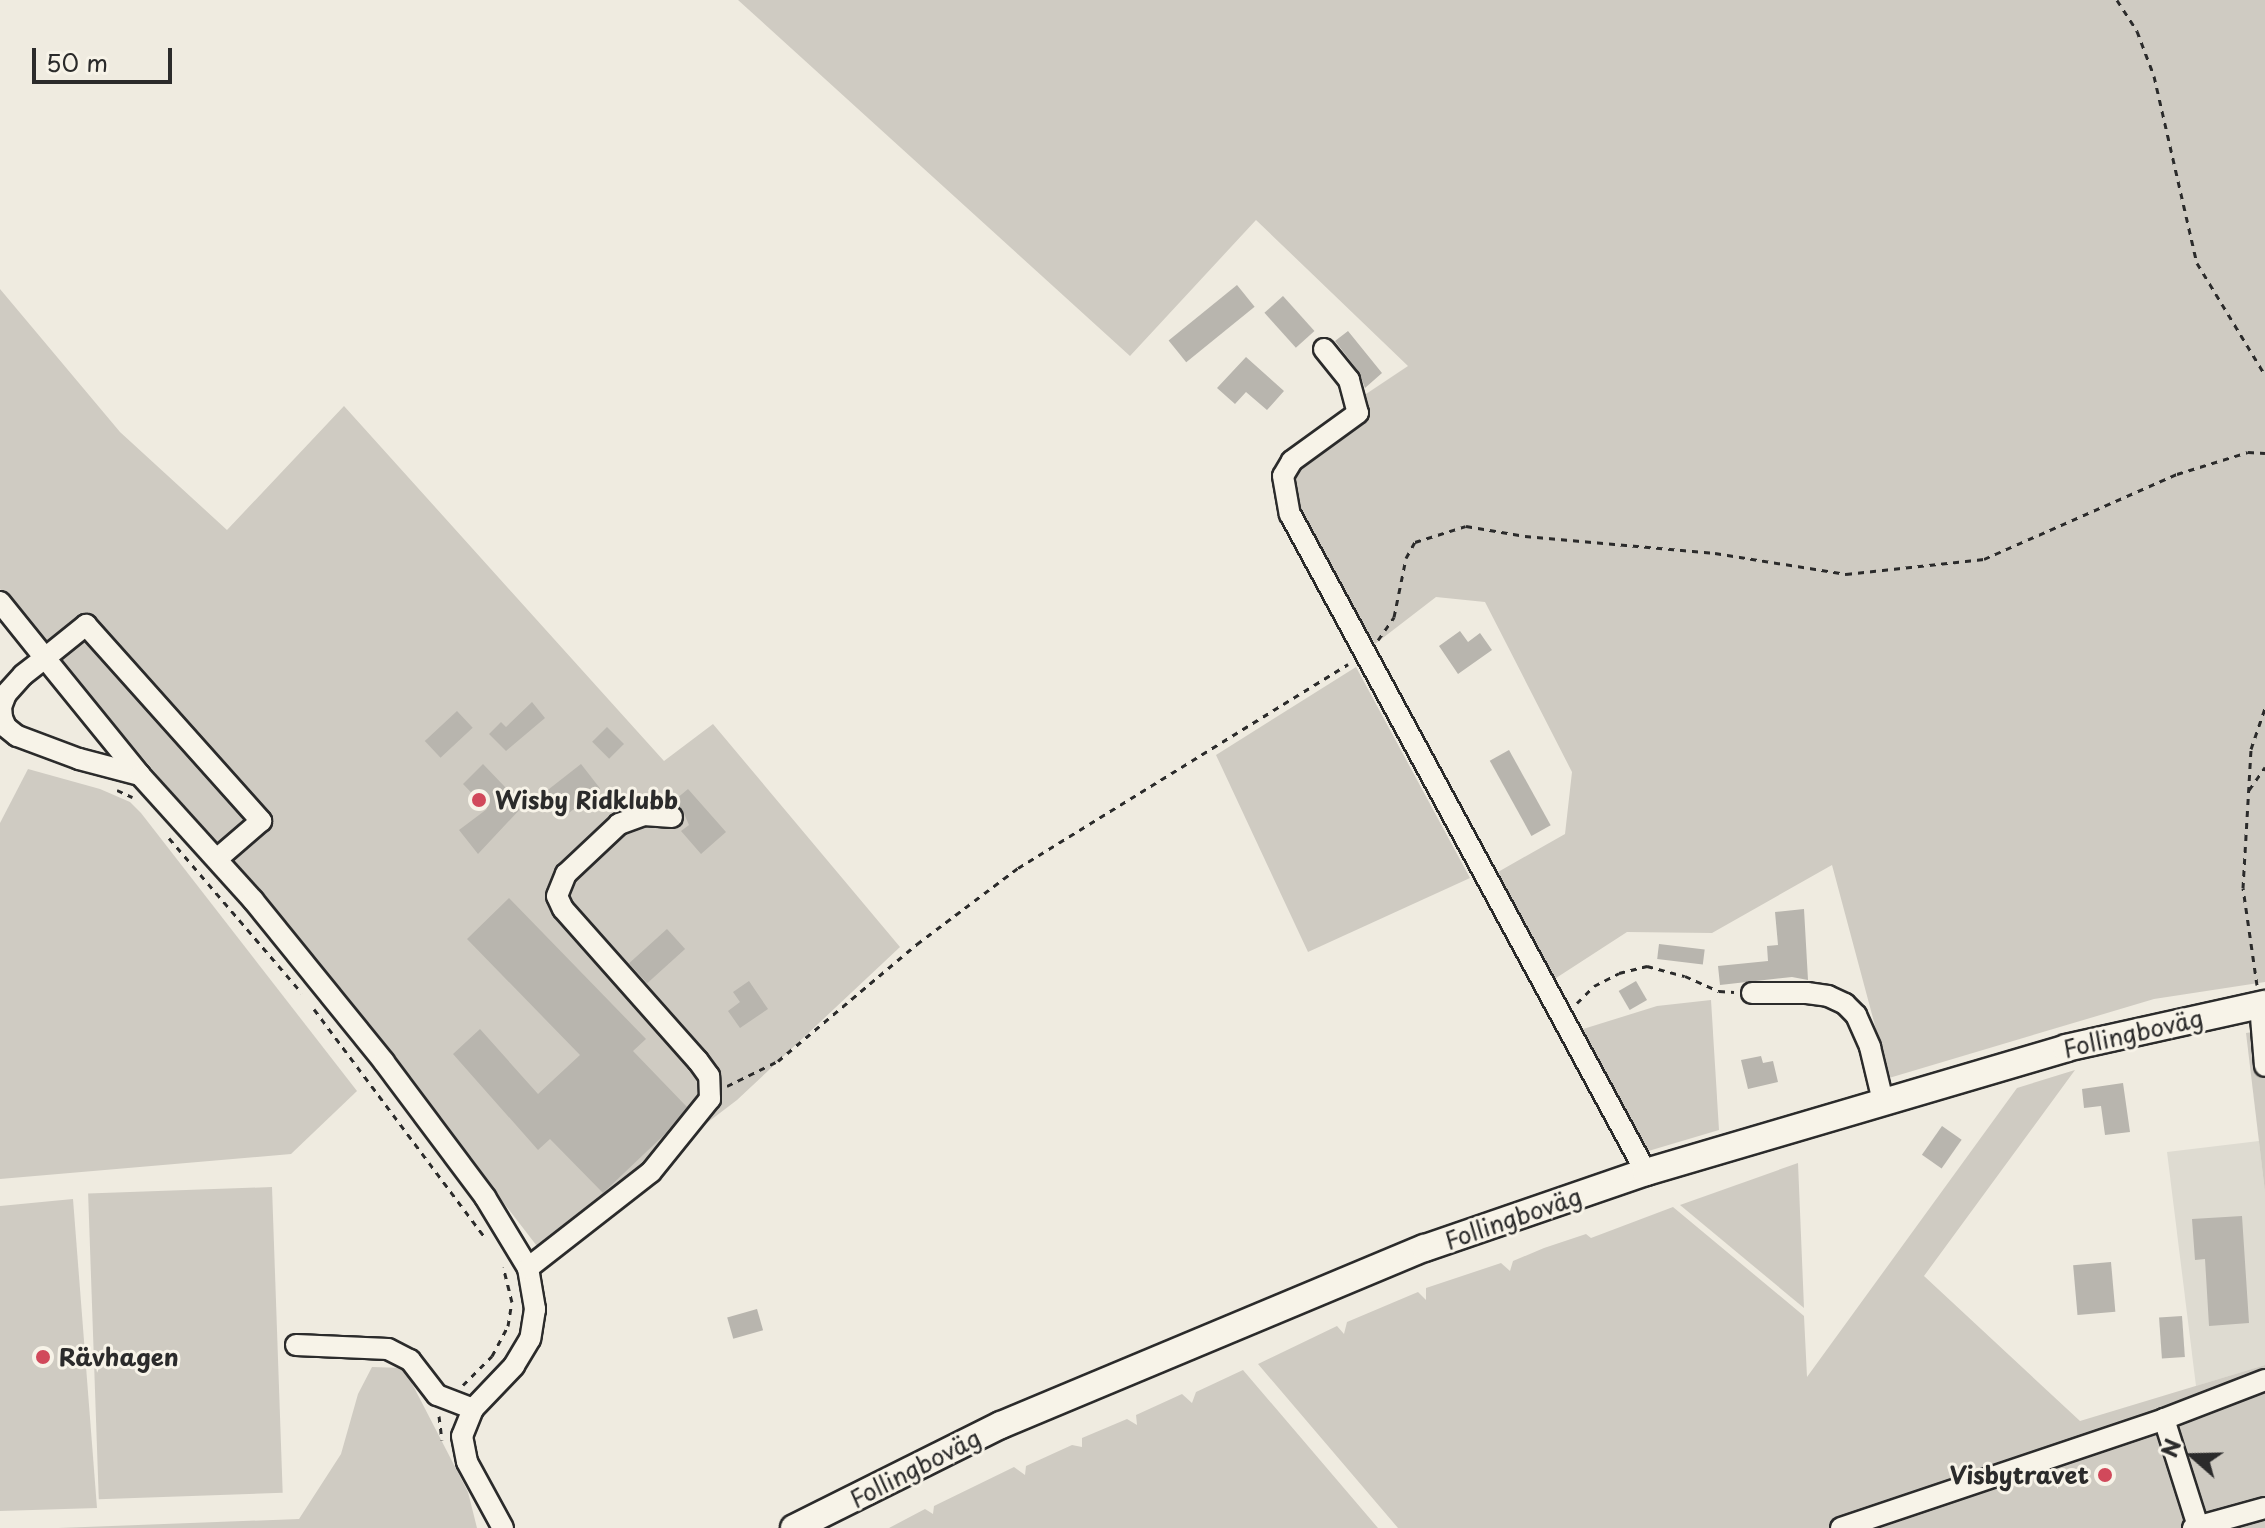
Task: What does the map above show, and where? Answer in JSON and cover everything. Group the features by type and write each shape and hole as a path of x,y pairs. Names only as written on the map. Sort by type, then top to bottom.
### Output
{"main road":[{"name":"Follingboväg","path":"794,1528 1001,1425 1425,1248 1646,1172 1883,1101 2066,1048 2262,1004"}],"street":[{"path":"1324,349 1349,380 1358,413 1292,461 1283,476 1290,514 1367,651 1646,1172"},
{"path":"0,602 140,775 217,859 384,1062 485,1197 528,1268 535,1309 530,1339 514,1366 473,1409 462,1436 467,1462 499,1519 515,1528"},
{"path":"140,775 36,744 17,736 6,727 1,707 6,694 23,675 86,625 261,821 217,859"},
{"path":"528,1268 651,1172 708,1106 711,1093 709,1076 563,909 557,896 566,874 619,824 644,815 672,817"},
{"path":"1752,993 1807,993 1828,996 1845,1004 1856,1015 1870,1047 1883,1101"},
{"path":"2262,1004 2265,1066"},
{"path":"296,1345 388,1349 410,1360 437,1395 473,1409"},
{"path":"1841,1528 2164,1419 2265,1380"},
{"path":"2164,1419 2196,1527 2265,1508"}],"path":[{"path":"2117,0 2137,31 2154,76 2185,222 2197,263 2265,375"},
{"path":"711,1093 778,1061 917,944 1018,868 1367,651 1394,617 1406,558 1415,542 1466,526 1525,536 1715,553 1846,574 1984,559 2177,474 2248,452 2265,453"},
{"path":"2262,1004 2243,888 2251,749 2265,708"},
{"path":"2249,790 2265,767"},
{"path":"115,790 138,800"},
{"path":"164,832 309,1002 490,1244"},
{"path":"1562,1017 1594,986 1619,973 1647,966 1685,976 1719,991 1752,993"},
{"path":"446,1449 437,1422 450,1402 492,1356 508,1326 512,1302 508,1279 498,1255"}],"shaded area":[{"path":"738,0 2265,0 2265,982 2154,999 1889,1078 1832,865 1712,933 1627,932 1553,980 1498,872 1565,834 1572,772 1485,602 1436,597 1375,644 1298,512 1291,481 1298,465 1369,413 1363,396 1408,366 1256,220 1130,356"},
{"name":"Wisby Ridklubb","path":"0,289 120,432 227,530 344,406 664,761 713,724 900,947 737,1100 540,1250 336,986 0,589"},
{"path":"1356,667 1470,878 1308,952 1216,755"},
{"path":"28,769 100,789 130,802 357,1091 291,1154 0,1179 0,823"},
{"path":"1711,1000 1719,1130 1645,1152 1580,1030 1657,1006"},
{"path":"2265,1030 2265,1192 2246,1033"},
{"path":"2075,1070 1924,1276 2080,1421 2265,1365 2265,1528 1398,1528 1258,1364 1337,1326 1344,1334 1347,1322 1418,1292 1426,1300 1426,1288 1501,1263 1510,1271 1513,1261 1544,1248 1586,1234 1591,1238 1673,1207 1804,1316 1807,1377 2017,1088"},
{"path":"2259,1141 2265,1192 2265,1365 2196,1386 2167,1152"},
{"path":"1798,1163 1804,1308 1680,1205"},
{"path":"272,1187 283,1493 99,1499 88,1193"},
{"name":"Rävhagen","path":"73,1199 97,1508 0,1511 0,1206"},
{"path":"372,1367 404,1368 468,1492 477,1528 58,1528 299,1519 341,1454 358,1394"},
{"path":"1243,1370 1378,1528 889,1528 925,1509 933,1514 934,1506 1014,1467 1025,1475 1026,1466 1072,1445 1082,1447 1082,1438 1127,1419 1137,1425 1136,1415 1182,1394 1192,1403 1196,1392"}],"building":[{"path":"1237,285 1255,307 1186,362 1169,340"},
{"path":"1283,296 1314,331 1296,348 1264,313"},
{"path":"1348,331 1382,373 1365,388 1359,372 1335,341"},
{"path":"1246,357 1284,391 1267,410 1246,392 1235,404 1217,388"},
{"path":"1460,631 1468,642 1480,633 1492,650 1458,674 1439,646"},
{"path":"532,702 545,718 506,751 489,734 501,722 506,727"},
{"path":"457,711 473,728 441,758 425,741"},
{"path":"607,727 624,744 609,759 592,742"},
{"path":"1509,750 1551,825 1531,836 1490,761"},
{"path":"483,764 523,806 478,854 459,830 487,809 463,784"},
{"path":"581,764 600,788 565,816 546,792"},
{"path":"688,789 726,832 701,854 681,831 689,825 683,811 670,804"},
{"path":"509,898 646,1039 633,1051 687,1107 664,1135 603,1193 550,1139 538,1150 453,1054 480,1029 538,1094 580,1055 467,939"},
{"path":"1804,909 1808,980 1792,977 1720,985 1718,966 1768,961 1767,946 1778,945 1775,912"},
{"path":"667,929 685,949 647,983 629,963"},
{"path":"1659,944 1705,950 1703,964 1657,959"},
{"path":"749,981 768,1009 740,1028 728,1011 740,1002 733,992"},
{"path":"1636,981 1647,1000 1630,1010 1619,991"},
{"path":"1761,1056 1763,1063 1773,1061 1778,1082 1748,1089 1741,1060"},
{"path":"2123,1083 2130,1132 2105,1135 2101,1106 2084,1108 2082,1089"},
{"path":"1942,1126 1962,1140 1942,1168 1922,1155"},
{"path":"2242,1216 2249,1323 2209,1326 2205,1259 2195,1260 2192,1219"},
{"path":"2111,1262 2115,1312 2078,1315 2073,1265"},
{"path":"757,1309 763,1330 733,1339 727,1318"},
{"path":"2182,1316 2185,1357 2162,1359 2159,1318"}],"place":[{"name":"Wisby Ridklubb","path":"479,800"},
{"name":"Rävhagen","path":"43,1357"},
{"name":"Visbytravet","path":"2105,1475"}]}
